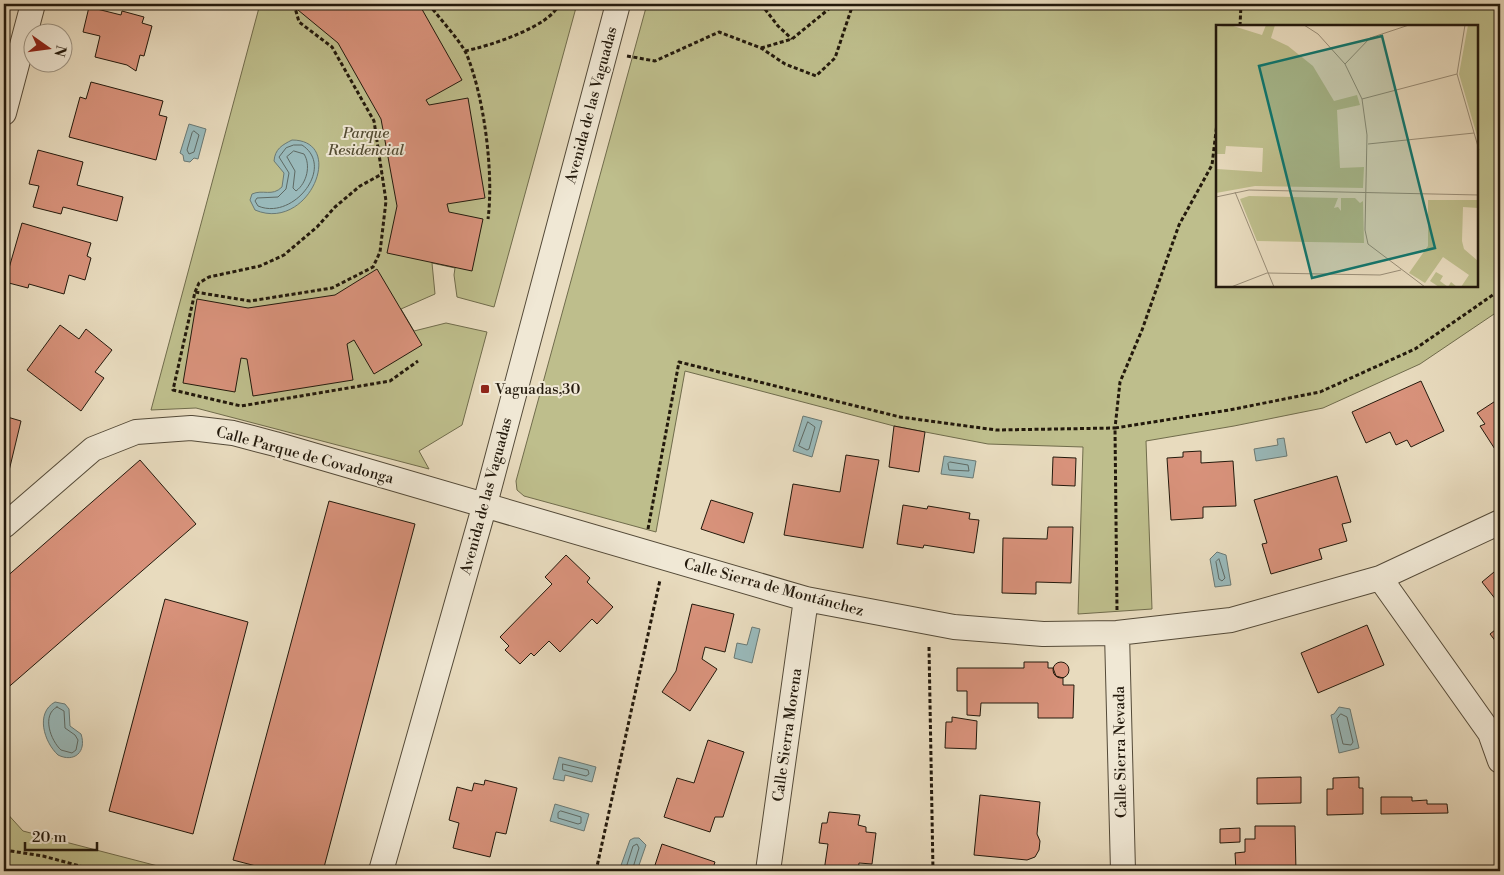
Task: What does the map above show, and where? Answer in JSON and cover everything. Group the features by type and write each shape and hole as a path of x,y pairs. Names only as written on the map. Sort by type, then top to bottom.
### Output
{"street":[{"path":"4,113 33,4"},
{"name":"Avenida de las Vaguadas","path":"382,871 485,504 618,4"},
{"name":"Calle Parque de Covadonga","path":"4,526 93,449 136,432 191,428 233,433 485,504"},
{"name":"Calle Sierra de Montánchez","path":"485,504 806,599 954,627 1043,634 1117,633 1231,620 1380,578 1500,522"},
{"path":"1380,578 1490,733 1500,761"},
{"name":"Calle Sierra Morena","path":"768,871 806,599"},
{"name":"Calle Sierra Nevada","path":"1117,633 1123,871"}],"path":[{"path":"194,292 250,301 332,288 373,267 380,252 386,201 374,121 332,47 299,22 294,4"},
{"path":"429,4 465,51 475,82 492,191 488,219"},
{"path":"465,51 486,46 528,29 556,11 559,4"},
{"path":"761,4 778,26 792,39"},
{"path":"760,48 792,39 835,4"},
{"path":"605,52 655,61 719,32 760,48 785,64 816,76 834,58 853,4"},
{"path":"1240,4 1240,25"},
{"path":"1117,633 1115,428 1120,382 1142,330 1179,225 1212,165 1216,132"},
{"path":"382,174 360,186 335,206 317,227 284,255 260,266 209,277 199,283 194,292 173,390 241,406 390,381 418,361"},
{"path":"596,871 654,554 679,362 900,417 996,430 1115,428 1229,410 1320,392 1415,349 1500,291 1500,280"},
{"path":"928,623 933,871"},
{"path":"4,850 43,856 98,871"}],"green space":[{"name":"Parque Residencial","path":"260,4 577,4 494,307 457,297 455,268 432,263 435,294 401,309 414,331 446,323 487,332 462,425 419,451 429,469 196,408 151,410"},
{"path":"647,4 1500,4 1500,310 1420,364 1323,408 1146,441 1152,609 1078,614 1083,447 988,444 894,426 685,371 656,532 524,496 517,490 516,481"},
{"path":"4,810 23,831 177,871 4,871"}],"water":[{"path":"189,124 206,129 198,159 194,158 190,162 184,161 183,155 180,153"},
{"path":"292,140 308,144 317,154 319,168 314,184 305,198 291,209 274,214 255,210 250,200 252,194 275,192 282,187 284,173 274,161 276,153 280,148"},
{"path":"803,416 822,421 812,457 793,451"},
{"path":"1284,438 1287,456 1256,461 1254,449 1278,445 1277,439"},
{"path":"944,456 976,461 973,478 941,474"},
{"path":"1217,552 1226,555 1231,585 1215,587 1210,559"},
{"path":"752,627 760,629 752,663 734,658 737,643 747,645"},
{"path":"55,702 65,704 69,709 70,726 81,734 81,751 74,757 69,758 58,755 49,743 46,735 43,720 49,707"},
{"path":"1339,707 1350,709 1359,748 1339,753 1331,715"},
{"path":"559,757 596,767 592,782 565,775 564,781 553,779"},
{"path":"555,804 589,814 584,831 550,821"},
{"path":"639,838 646,845 637,871 619,871 630,840"}],"building":[{"path":"303,4 373,4 376,9 385,4 419,4 462,80 426,100 429,105 468,98 485,198 447,204 449,212 483,219 472,271 387,253 397,206 381,119 338,43 298,10"},
{"path":"89,7 121,15 122,11 144,17 142,23 152,26 144,56 140,55 136,71 127,65 95,57 100,36 83,32"},
{"path":"91,82 163,101 159,115 167,117 156,160 69,137 80,97 86,99"},
{"path":"38,150 83,162 77,185 123,197 117,221 63,207 61,214 33,207 39,186 29,184"},
{"path":"22,223 91,243 87,256 91,258 85,280 69,275 64,294 29,284 28,288 5,282"},
{"path":"377,269 422,345 374,374 354,340 347,344 353,380 253,396 247,359 241,358 235,392 183,383 197,299 248,308 335,295"},
{"path":"60,325 79,339 86,329 112,350 95,372 104,378 81,411 27,370"},
{"path":"1421,381 1444,431 1411,447 1407,440 1396,445 1390,432 1366,443 1352,412"},
{"path":"1500,398 1500,457 1480,426 1485,424 1477,413"},
{"path":"4,416 21,421 8,475 4,474"},
{"path":"894,426 925,432 919,472 889,467"},
{"path":"1201,451 1201,463 1233,461 1236,506 1203,507 1203,518 1171,520 1167,458 1183,457 1183,452"},
{"path":"846,455 879,460 863,548 784,535 793,484 840,492"},
{"path":"1053,457 1076,458 1075,486 1052,485"},
{"path":"140,460 196,524 4,691 4,579"},
{"path":"1337,476 1351,522 1342,524 1347,541 1319,549 1322,559 1271,574 1262,544 1267,543 1254,500"},
{"path":"711,500 753,513 744,543 701,529"},
{"path":"329,501 415,524 323,871 275,871 233,860"},
{"path":"903,505 927,509 928,506 970,513 969,519 979,520 974,553 924,545 923,548 897,544"},
{"path":"1048,527 1073,527 1071,583 1036,582 1036,594 1002,593 1003,538 1047,539"},
{"path":"566,555 590,578 587,582 613,607 597,624 592,619 560,652 549,641 534,656 531,653 520,664 505,650 509,646 500,637 552,584 545,577"},
{"path":"1500,567 1500,605 1482,582"},
{"path":"165,599 248,622 193,834 109,811"},
{"path":"692,604 734,614 725,652 705,647 702,659 717,669 690,711 662,692 676,671"},
{"path":"1367,625 1384,665 1318,693 1301,653"},
{"path":"1500,626 1500,647 1490,634"},
{"path":"1024,662 1048,662 1048,668 1053,668 1056,676 1063,678 1063,685 1074,685 1073,718 1038,718 1038,703 981,703 980,716 967,715 967,691 957,691 957,668 1024,668"},
{"path":"1061,662 1067,664 1069,670 1067,676 1061,678 1055,676 1053,670 1055,664"},
{"path":"952,717 977,721 976,749 945,748 946,722 952,722"},
{"path":"708,740 744,752 723,817 715,817 710,832 664,817 677,778 694,783"},
{"path":"1301,777 1301,803 1257,804 1257,778"},
{"path":"1359,777 1359,788 1363,788 1363,814 1327,815 1327,789 1333,789 1333,778"},
{"path":"485,780 517,788 506,834 496,832 490,857 453,848 459,823 449,820 457,787 472,791 474,783 484,785"},
{"path":"980,795 1040,802 1037,834 1040,841 1039,850 1035,857 1027,860 974,855"},
{"path":"1381,797 1412,797 1412,801 1427,800 1427,804 1447,804 1448,813 1381,814"},
{"path":"829,812 860,815 858,825 866,827 866,832 876,833 872,864 859,863 858,871 824,871 828,844 819,843 822,823 827,823"},
{"path":"1255,826 1295,826 1296,871 1236,871 1235,853 1245,852 1245,839 1255,839"},
{"path":"1240,828 1240,842 1220,843 1220,829"},
{"path":"662,844 715,862 712,871 653,871"},
{"path":"438,867 455,871 437,871"}],"place":[{"name":"Vaguadas,30","path":"485,389"}]}
